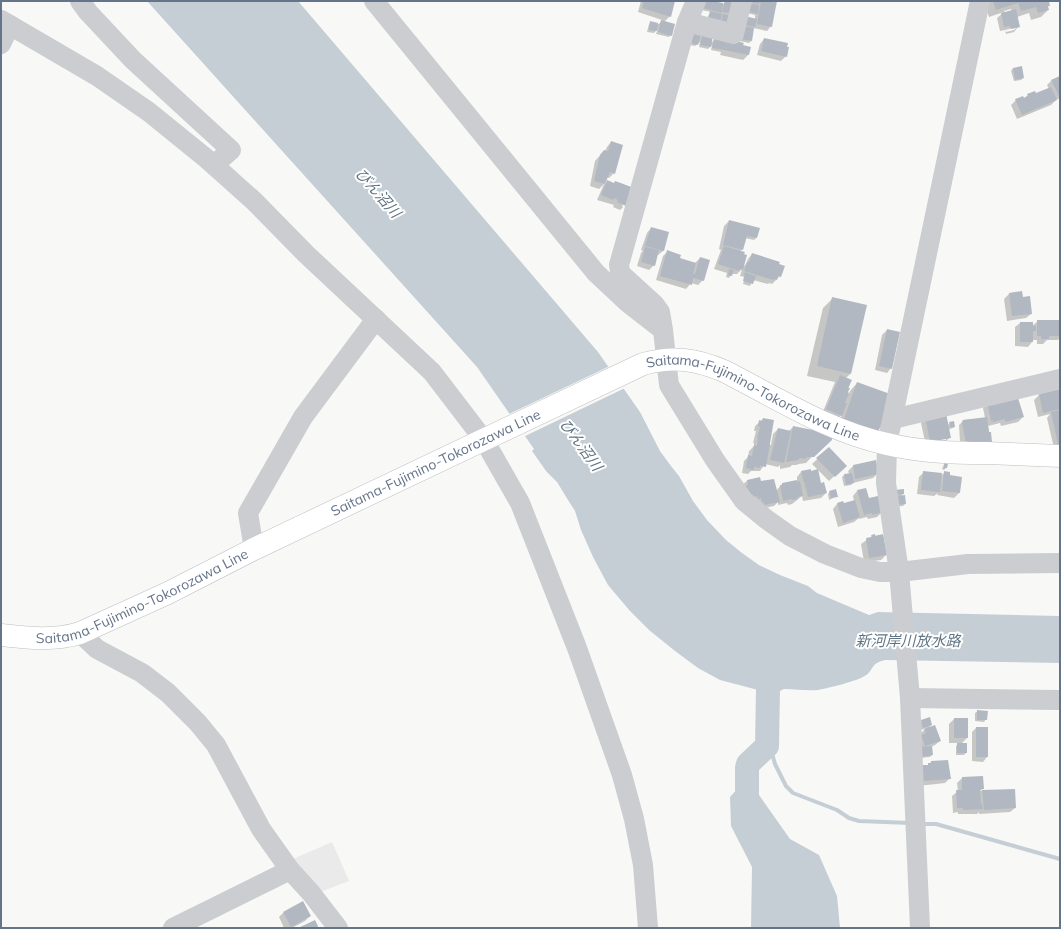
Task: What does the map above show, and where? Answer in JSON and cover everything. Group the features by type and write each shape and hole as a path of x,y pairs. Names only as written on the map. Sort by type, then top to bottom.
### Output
{"main road":[{"name":"Saitama-Fujimino-Tokorozawa Line","path":"1,635 23,638 49,638 72,636 80,633 162,596 254,549 643,364 667,359 693,360 712,366 828,425 854,435 887,444 919,450 1060,456"}],"street":[{"path":"80,1 88,12 133,60 230,150 214,165"},
{"path":"374,1 596,272 627,302 663,330"},
{"path":"696,1 687,22 619,265 621,274 655,305 660,312 669,385 715,460 744,501 790,536 825,554 861,568 880,572 900,580 968,564 1060,563"},
{"path":"687,22 734,34 741,1"},
{"path":"920,928 909,693 900,580 886,483 887,444 980,1"},
{"path":"1,44 5,22 97,76 149,112 214,165 254,201 306,254 432,372 487,439 520,503 577,648 622,775 634,819 643,865 648,928"},
{"path":"254,549 248,513 303,417 376,320"},
{"path":"893,419 1060,379"},
{"path":"80,633 97,649 142,673 168,693 198,723 216,745 261,829 290,870 311,893 338,928"},
{"path":"909,693 1060,700"},
{"path":"173,928 290,870"}],"shaded area":[{"path":"332,842 349,881 320,892 293,859"}],"water":[{"name":"新河岸川放水路","path":"147,1 298,1 598,352 640,412 660,451 679,476 693,501 707,520 726,540 742,553 759,565 808,586 817,593 869,615 878,612 1060,616 1060,663 881,661 874,665 867,675 847,683 818,690 784,689 780,691 777,700 774,700 771,722 765,722 765,700 761,700 758,690 720,680 698,668 649,630 630,611 608,585 593,557 581,530 575,511 557,482 546,471 532,451 534,449 477,367"},
{"path":"747,778 790,839 819,855 837,896 840,928 751,928 752,867 731,826 730,797"}],"pier":[{"path":"610,366 625,388 523,437 507,415"}],"building":[{"path":"644,1 675,1 671,17 642,8"},
{"path":"699,1 713,1 711,10 698,7"},
{"path":"713,1 723,3 722,13 711,10"},
{"path":"725,1 735,3 734,14 722,12"},
{"path":"745,1 760,1 759,4"},
{"path":"761,1 777,1 772,27 757,24"},
{"path":"993,1 1049,1 1050,6 1048,6 1049,10 1038,13 1036,7 1021,11 1018,3 996,10"},
{"path":"747,3 759,5 758,14 746,11"},
{"path":"1016,9 1020,27 1011,29 1010,26 1004,27 1001,13"},
{"path":"710,11 722,14 720,23 708,20"},
{"path":"723,14 734,16 728,25 721,25"},
{"path":"745,16 757,19 755,27 743,25"},
{"path":"661,20 675,24 672,36 658,32"},
{"path":"650,21 658,23 657,31 649,30"},
{"path":"743,26 754,28 752,41 741,39"},
{"path":"702,31 698,45 687,42 689,33"},
{"path":"703,32 713,36 711,47 700,45"},
{"path":"727,36 744,43 743,45 751,47 749,55 724,50"},
{"path":"764,38 788,43 787,47 789,47 787,57 761,51"},
{"path":"714,39 726,40 724,50 712,48"},
{"path":"1022,66 1024,78 1015,80 1013,68"},
{"path":"1060,76 1060,96 1059,96 1051,80"},
{"path":"1051,87 1057,100 1022,115 1015,99 1023,96 1024,98 1028,96 1027,94 1035,91 1036,93"},
{"path":"611,141 623,145 615,174 610,172 605,184 594,181 600,155 604,150 608,151"},
{"path":"607,180 614,183 615,181 634,188 626,206 617,202 618,200 614,198 613,200 601,195"},
{"path":"729,220 760,228 757,238 747,236 743,250 723,245"},
{"path":"651,227 669,232 664,251 645,246"},
{"path":"724,246 745,252 744,254 747,255 743,270 740,269 739,271 718,264"},
{"path":"645,247 659,250 655,266 641,262"},
{"path":"667,250 681,255 680,258 696,263 693,274 695,274 700,257 710,260 704,281 693,278 692,285 660,276"},
{"path":"752,253 780,262 779,264 785,266 781,277 778,276 777,280 773,280 744,271"},
{"path":"729,269 734,270 732,276 728,275"},
{"path":"745,272 756,276 753,284 743,281"},
{"path":"1022,291 1023,297 1030,296 1032,314 1012,316 1009,293"},
{"path":"832,297 867,305 851,374 817,366"},
{"path":"1037,320 1060,320 1060,336 1049,336 1049,339 1041,339 1041,336 1037,336"},
{"path":"1020,322 1033,322 1033,326 1036,326 1036,331 1033,331 1033,342 1020,342"},
{"path":"887,329 900,332 892,369 879,366"},
{"path":"840,375 852,380 848,388 850,388 845,403 847,403 842,416 826,409"},
{"path":"857,382 893,395 878,432 844,419"},
{"path":"1060,389 1060,409 1043,413 1039,394"},
{"path":"1018,398 1024,417 1005,422 1005,419 993,422 993,420 991,421 987,402"},
{"path":"1060,410 1060,444 1058,444 1051,412"},
{"path":"946,413 951,438 930,442 925,417"},
{"path":"987,417 992,442 966,444 962,422 963,420"},
{"path":"763,418 774,420 766,467 754,467 754,470 746,468 748,455 752,456 754,445 757,446 757,438 760,427 758,426 759,420 762,421"},
{"path":"954,421 955,427 951,428 949,422"},
{"path":"793,426 813,430 832,438 832,440 814,457 807,457 805,459 799,458 799,460 786,462"},
{"path":"778,428 791,431 784,463 770,460"},
{"path":"829,447 847,466 835,477 816,458"},
{"path":"876,460 879,474 855,479 853,465"},
{"path":"944,463 948,464 947,468 944,468"},
{"path":"811,469 811,471 818,469 821,483 824,482 827,493 808,497 801,471"},
{"path":"923,471 942,473 940,492 921,490"},
{"path":"944,471 950,472 950,475 962,477 960,493 942,491"},
{"path":"852,473 854,483 846,485 844,474"},
{"path":"760,477 761,481 774,479 780,502 764,505 761,498 758,499 757,496 754,497 744,486 748,485 747,480"},
{"path":"797,480 797,482 800,481 803,496 797,497 798,499 783,501 780,485 782,485 782,483"},
{"path":"866,488 869,498 878,496 883,512 872,515 872,513 864,515 857,490"},
{"path":"836,489 838,497 831,498 829,491"},
{"path":"904,489 904,494 894,495 894,490"},
{"path":"905,495 906,504 896,505 895,496"},
{"path":"855,500 860,517 843,523 837,503"},
{"path":"875,534 875,536 883,534 887,555 869,558 866,538 872,537 871,535"},
{"path":"977,710 988,711 987,720 977,720"},
{"path":"930,717 932,725 923,728 921,720"},
{"path":"954,718 968,718 968,738 954,738"},
{"path":"935,725 941,741 925,746 921,735 926,733 924,729"},
{"path":"976,727 988,727 988,757 976,757"},
{"path":"957,743 967,743 967,753 957,753"},
{"path":"932,746 933,755 920,757 919,747"},
{"path":"948,760 951,779 922,781 921,765 928,765 931,761"},
{"path":"983,776 984,789 980,789 981,804 983,809 963,810 963,808 957,808 956,790 962,790 962,777"},
{"path":"1015,789 1016,808 984,810 982,790"},
{"path":"303,901 311,916 291,927 283,912"},
{"path":"315,920 318,926 317,928 298,928"}],"waterway":[{"name":"びん沼川","path":"747,811 748,764 767,746 768,690"},
{"path":"767,746 770,746 775,764 786,786 793,793 837,810 849,818 859,821 910,823"},
{"path":"921,824 936,824 1060,859"}]}
